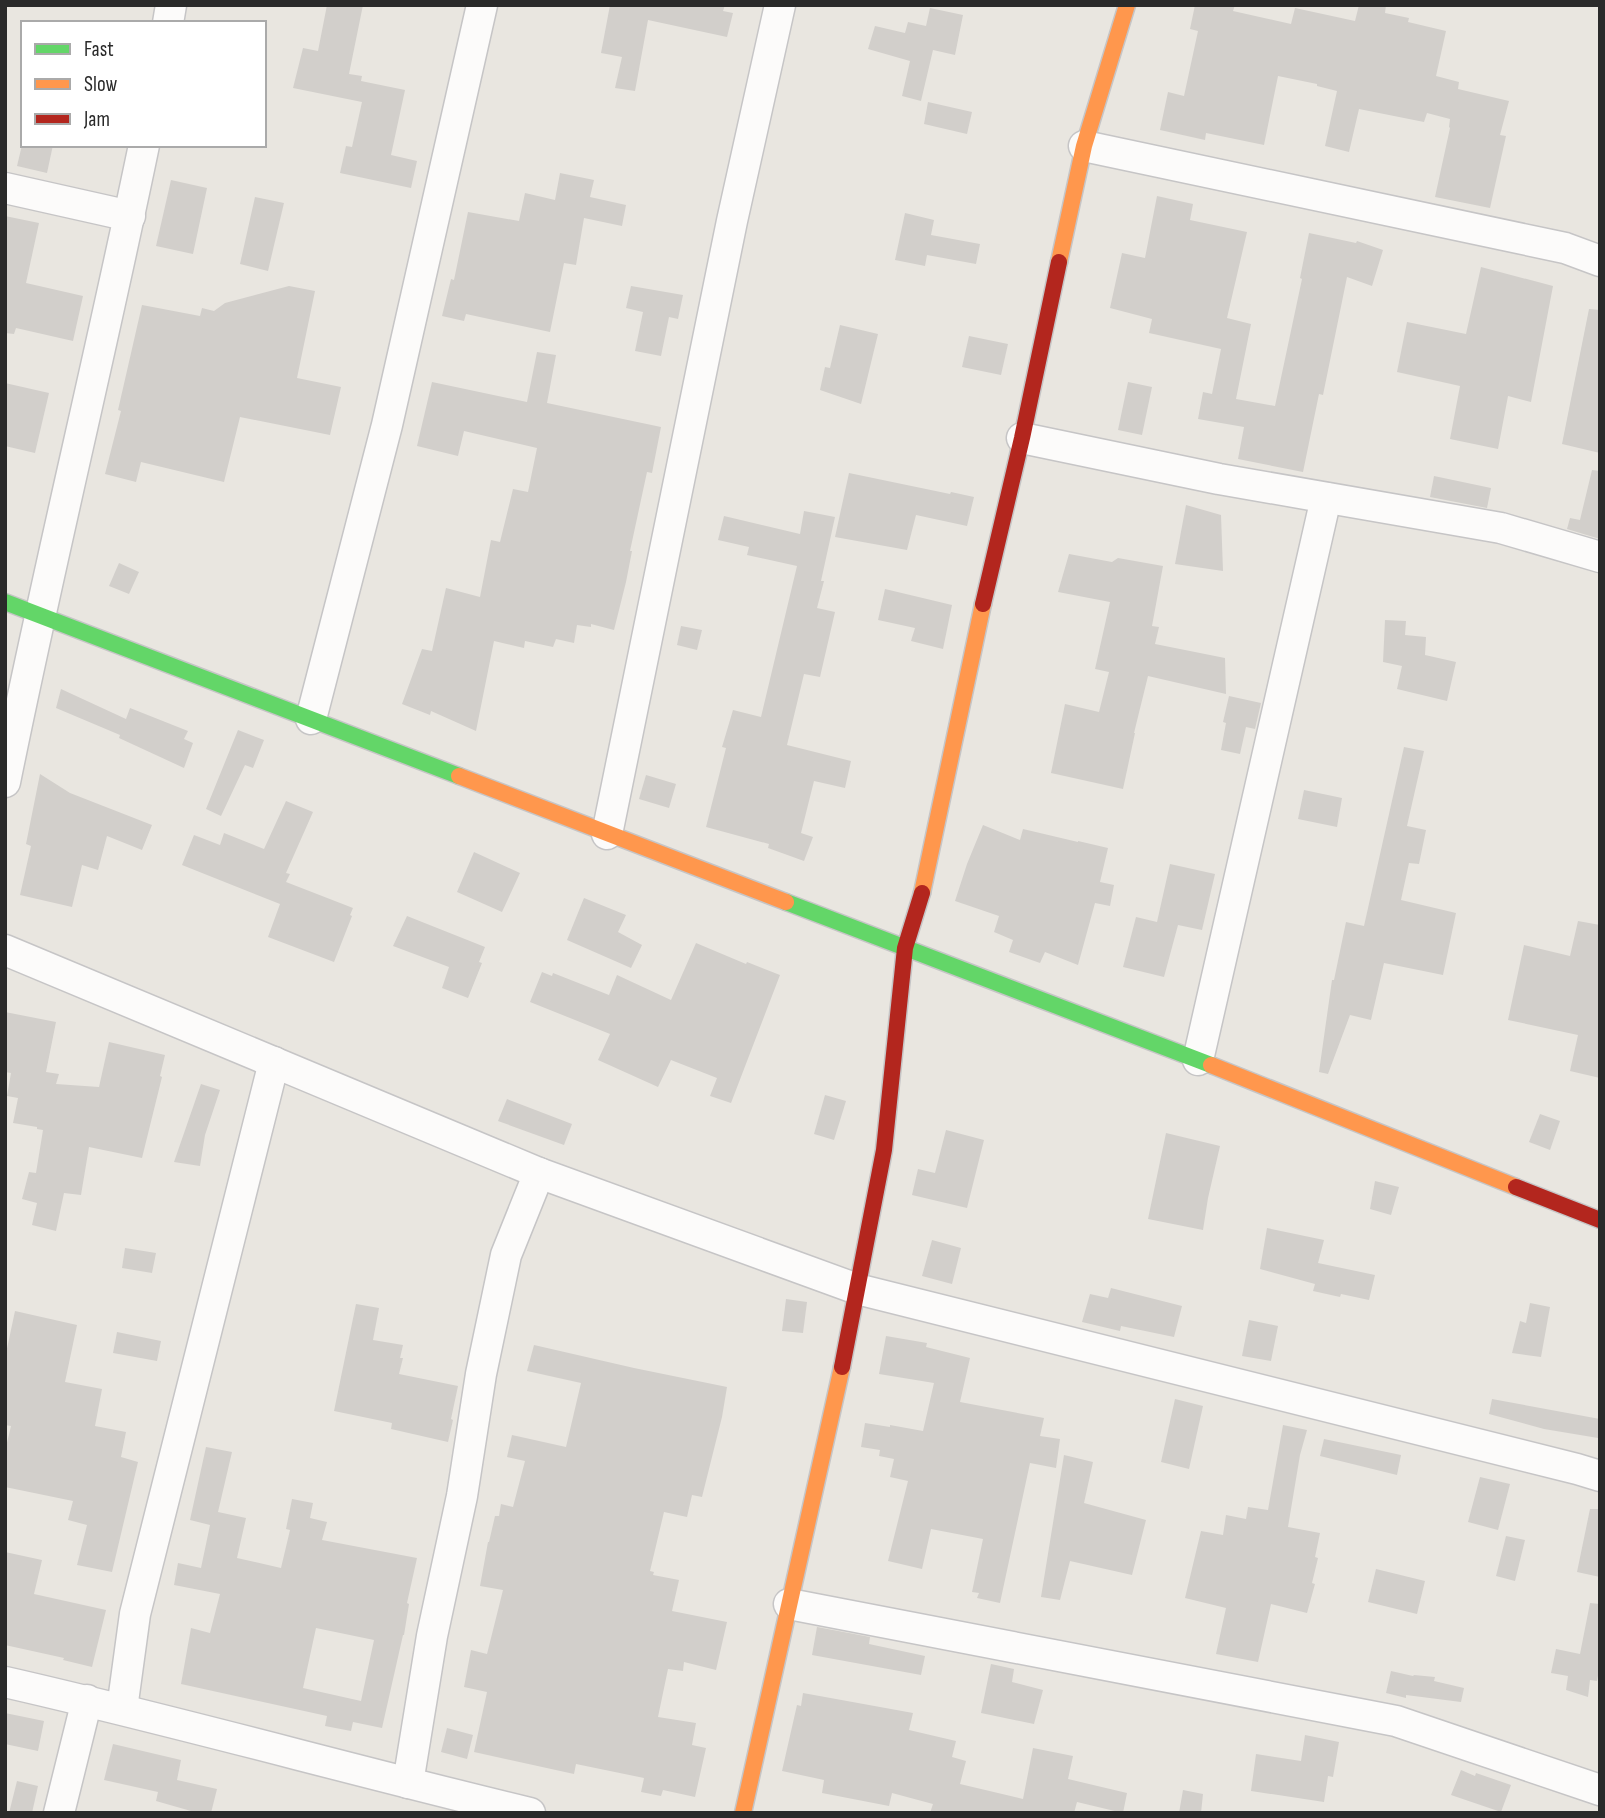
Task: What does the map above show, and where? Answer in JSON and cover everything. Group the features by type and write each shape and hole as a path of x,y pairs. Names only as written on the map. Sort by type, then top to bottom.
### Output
{"street":[{"path":"311,719 387,425 482,5"},
{"path":"607,834 732,220 780,5"},
{"path":"743,1813 842,1367 884,1150 905,948 922,892 1084,146 1127,5"},
{"path":"1084,146 1564,248 1600,261"},
{"path":"5,782 144,147"},
{"path":"5,188 130,216"},
{"path":"1022,439 1219,479 1501,528 1600,557"},
{"path":"1198,1060 1326,498"},
{"path":"5,601 1198,1060 1600,1220"},
{"path":"5,950 539,1173 857,1289 1600,1476"},
{"path":"122,1709 135,1614 274,1062"},
{"path":"408,1783 432,1636 462,1496 481,1374 506,1255 539,1173"},
{"path":"789,1604 1396,1721 1600,1790"},
{"path":"5,1682 87,1700 530,1813"},
{"path":"59,1813 87,1700"}],"building":[{"path":"327,5 363,5 349,74 362,76 361,81 405,90 391,155 417,161 411,188 340,173 346,146 352,147 362,102 293,88 303,48 318,51"},
{"path":"610,5 725,5 723,11 733,13 727,37 648,20 635,91 615,88 622,57 601,53"},
{"path":"1195,5 1235,5 1233,11 1291,24 1295,8 1355,21 1359,5 1386,5 1385,13 1409,18 1408,22 1446,31 1436,76 1459,82 1458,89 1509,101 1500,135 1506,136 1490,208 1435,197 1450,119 1427,113 1424,122 1359,109 1349,152 1325,146 1337,91 1317,84 1278,76 1264,145 1206,133 1205,140 1160,130 1168,92 1184,96 1198,31 1190,29"},
{"path":"930,8 963,15 955,55 933,50 921,101 902,96 910,61 868,49 875,26 905,33 908,22 926,26"},
{"path":"928,102 972,112 967,134 924,124"},
{"path":"22,147 53,147 47,173 17,166"},
{"path":"560,173 594,180 590,197 626,205 622,226 584,218 576,265 564,263 550,332 466,314 464,321 442,316 451,279 454,280 468,212 519,221 525,193 555,200"},
{"path":"171,180 207,188 193,254 156,246"},
{"path":"1157,196 1193,204 1190,220 1247,232 1227,318 1251,324 1236,399 1275,406 1309,233 1356,243 1357,241 1383,250 1372,286 1347,277 1323,395 1319,394 1303,472 1238,459 1244,427 1198,419 1203,392 1212,394 1221,349 1149,333 1152,319 1110,308 1122,253 1145,258"},
{"path":"255,197 284,203 268,271 240,264"},
{"path":"905,213 934,220 931,235 980,244 976,264 927,255 925,266 895,260"},
{"path":"5,216 39,223 26,283 83,296 73,341 16,328 14,334 5,333"},
{"path":"1481,267 1553,286 1531,402 1508,396 1498,449 1450,439 1460,386 1397,372 1407,322 1466,334"},
{"path":"289,286 315,291 297,378 341,387 330,435 240,417 224,482 141,462 136,482 105,474 121,411 118,410 142,305 200,316 202,308 214,311 225,303"},
{"path":"631,286 683,295 678,319 669,317 661,356 635,351 643,312 626,308"},
{"path":"1589,309 1600,310 1600,453 1562,444"},
{"path":"840,325 878,334 861,404 820,390 825,367 830,368"},
{"path":"969,336 1008,344 1001,375 962,367"},
{"path":"537,352 556,355 547,403 661,427 652,473 647,472 614,630 591,624 591,627 577,625 574,643 556,639 553,647 525,641 524,648 494,641 476,731 431,711 430,715 402,704 422,649 432,651 446,588 480,597 491,540 500,542 513,489 528,492 537,448 464,431 458,456 417,446 432,382 527,402"},
{"path":"1128,382 1152,387 1142,435 1118,430"},
{"path":"5,383 49,393 35,453 5,446"},
{"path":"1592,470 1600,471 1600,539 1567,529 1570,518 1580,520"},
{"path":"849,473 974,497 967,526 916,515 907,550 835,537"},
{"path":"1434,476 1491,488 1487,508 1430,497"},
{"path":"1186,505 1221,515 1223,571 1175,564"},
{"path":"804,511 835,517 817,608 835,612 820,677 804,674 787,745 851,761 845,788 814,781 801,833 813,837 804,861 768,848 769,844 706,827 726,748 722,747 733,710 761,717 797,566 747,555 749,547 718,540 724,516 800,534"},
{"path":"1069,554 1112,562 1118,558 1163,566 1152,626 1159,627 1155,644 1225,658 1226,694 1148,676 1123,789 1051,773 1065,704 1099,712 1109,672 1095,669 1110,602 1058,592"},
{"path":"119,563 139,572 129,594 109,586"},
{"path":"885,589 952,605 943,649 911,641 915,628 878,620"},
{"path":"1385,620 1406,621 1405,635 1426,637 1425,655 1456,662 1447,701 1397,689 1402,666 1383,662"},
{"path":"681,626 702,630 697,650 677,645"},
{"path":"61,689 126,719 130,708 188,731 184,739 193,743 184,768 119,738 120,735 56,708"},
{"path":"1229,696 1261,703 1255,729 1246,727 1240,754 1221,750 1226,723 1223,722"},
{"path":"238,730 264,740 253,768 245,765 221,816 206,809"},
{"path":"1404,747 1424,751 1407,826 1426,830 1419,864 1409,863 1401,900 1456,913 1443,975 1384,963 1371,1020 1350,1015 1328,1074 1319,1072 1332,980 1346,922 1364,926"},
{"path":"40,774 70,793 152,825 142,850 107,836 98,870 82,865 72,907 20,895 31,846 26,844"},
{"path":"646,775 676,784 669,808 639,799"},
{"path":"1304,790 1342,798 1337,827 1298,819"},
{"path":"286,801 313,812 286,873 290,874 286,882 353,908 334,962 268,937 280,904 182,865 194,835 220,845 224,833 264,849"},
{"path":"983,825 1020,840 1023,829 1108,848 1100,882 1114,885 1110,906 1095,903 1078,965 1045,952 1040,963 1009,952 1013,940 994,932 999,916 955,901"},
{"path":"474,852 520,873 502,912 457,892"},
{"path":"1170,864 1215,874 1202,930 1178,925 1164,977 1123,967 1136,917 1157,922"},
{"path":"584,898 626,915 618,932 642,945 631,968 567,940"},
{"path":"407,916 485,947 479,962 482,963 468,998 442,988 449,967 393,946"},
{"path":"1578,921 1600,925 1600,1078 1570,1071 1578,1035 1508,1020 1524,945 1570,956"},
{"path":"696,943 780,975 731,1103 710,1096 717,1078 671,1060 658,1087 598,1060 610,1034 530,1002 542,972 552,976 553,973 609,995 617,975 671,1000"},
{"path":"5,1012 56,1022 46,1072 59,1074 56,1084 99,1087 109,1042 165,1055 142,1158 89,1147 81,1195 64,1193 56,1231 32,1225 37,1203 22,1199 29,1172 36,1173 43,1130 13,1123 18,1098 7,1096 11,1073 5,1072"},
{"path":"201,1084 220,1090 205,1135 200,1166 174,1162"},
{"path":"825,1095 846,1101 834,1140 814,1134"},
{"path":"507,1099 572,1124 564,1145 498,1121"},
{"path":"1540,1114 1560,1121 1550,1150 1529,1142"},
{"path":"946,1130 984,1140 967,1208 912,1195 918,1169 935,1173"},
{"path":"1166,1133 1220,1146 1203,1230 1148,1219"},
{"path":"1375,1181 1399,1187 1391,1215 1370,1209"},
{"path":"1267,1228 1324,1240 1318,1263 1375,1275 1369,1300 1313,1291 1315,1284 1260,1269"},
{"path":"932,1240 961,1248 952,1284 922,1276"},
{"path":"125,1248 156,1253 152,1273 122,1268"},
{"path":"1111,1288 1182,1306 1174,1337 1121,1326 1120,1331 1082,1322 1090,1294 1108,1298"},
{"path":"786,1299 807,1302 803,1333 782,1331"},
{"path":"1530,1303 1550,1307 1541,1357 1512,1353 1520,1321 1526,1323"},
{"path":"356,1304 379,1308 373,1340 403,1345 399,1374 458,1386 448,1442 391,1429 392,1423 334,1411"},
{"path":"15,1311 77,1325 65,1382 102,1389 95,1426 126,1432 121,1457 138,1462 112,1572 77,1565 87,1525 68,1520 73,1501 5,1487 5,1451 11,1426 5,1425 5,1358"},
{"path":"1249,1320 1278,1326 1271,1361 1242,1356"},
{"path":"117,1332 161,1341 157,1361 113,1353"},
{"path":"886,1336 927,1343 926,1347 970,1358 960,1402 1044,1418 1040,1436 1060,1439 1056,1468 1030,1463 1000,1603 977,1598 979,1593 972,1592 983,1539 931,1529 922,1569 888,1561 908,1481 890,1477 894,1459 879,1456 880,1450 861,1447 865,1423 923,1431 934,1383 879,1374"},
{"path":"534,1345 727,1387 702,1497 692,1495 687,1517 664,1512 650,1571 654,1572 653,1575 679,1580 672,1611 727,1622 716,1670 684,1662 683,1671 668,1669 658,1717 696,1723 692,1745 706,1748 695,1797 663,1790 661,1796 641,1792 644,1778 576,1764 574,1774 474,1752 487,1692 464,1687 471,1650 487,1654 503,1590 480,1586 495,1516 499,1516 501,1504 513,1507 525,1461 507,1457 512,1435 566,1447 581,1383 527,1371"},
{"path":"1175,1399 1203,1406 1189,1469 1161,1462"},
{"path":"1492,1399 1600,1419 1598,1438 1544,1429 1489,1414"},
{"path":"1283,1425 1307,1430 1288,1527 1320,1533 1312,1583 1315,1584 1307,1613 1271,1604 1258,1662 1216,1654 1226,1608 1185,1598 1201,1531 1223,1535 1226,1515 1246,1519 1248,1507 1268,1510"},
{"path":"1324,1439 1401,1455 1397,1475 1320,1456"},
{"path":"206,1447 232,1452 218,1512 246,1518 237,1558 281,1568 290,1530 286,1529 292,1499 313,1503 310,1518 327,1522 322,1540 417,1558 407,1603 404,1635 382,1728 353,1722 351,1731 325,1726 327,1716 181,1684 191,1628 210,1633 220,1594 174,1585 178,1563 201,1568 210,1525 190,1520","holes":["316,1628 374,1640 361,1701 303,1688"]},
{"path":"1064,1455 1093,1462 1084,1503 1146,1520 1132,1575 1070,1561 1060,1600 1041,1597"},
{"path":"1480,1477 1510,1484 1498,1530 1468,1522"},
{"path":"1590,1509 1600,1509 1600,1577 1577,1572"},
{"path":"1506,1536 1525,1540 1515,1581 1496,1576"},
{"path":"5,1552 42,1560 34,1594 106,1610 92,1667 5,1645"},
{"path":"1376,1569 1425,1581 1417,1614 1368,1602"},
{"path":"1590,1603 1600,1604 1600,1665 1597,1681 1590,1680 1588,1697 1566,1690 1568,1676 1551,1673 1556,1649 1580,1654"},
{"path":"817,1627 870,1637 869,1644 925,1656 921,1675 812,1655"},
{"path":"991,1664 1014,1669 1012,1682 1043,1690 1034,1724 981,1713"},
{"path":"1391,1671 1435,1677 1434,1681 1464,1688 1461,1702 1406,1695 1406,1698 1386,1693"},
{"path":"803,1693 913,1713 909,1730 956,1741 952,1757 966,1761 960,1784 1023,1799 1033,1748 1073,1756 1068,1779 1127,1793 1123,1813 1077,1802 1074,1813 930,1813 933,1804 892,1793 889,1806 822,1793 824,1780 782,1771 797,1705 801,1706"},
{"path":"5,1713 44,1721 38,1751 5,1744"},
{"path":"447,1728 473,1735 467,1759 441,1752"},
{"path":"1305,1735 1339,1742 1333,1777 1328,1776 1324,1802 1251,1791 1256,1754 1301,1761"},
{"path":"113,1744 181,1760 177,1780 217,1789 211,1813 198,1813 156,1801 158,1792 104,1780"},
{"path":"1461,1770 1511,1785 1501,1812 1451,1795"},
{"path":"17,1781 38,1786 32,1813 9,1813"},
{"path":"1183,1790 1203,1794 1201,1813 1179,1813"}],"traffic: fast":[{"path":"5,602 459,776"},
{"path":"786,902 1211,1065"}],"traffic: slow":[{"path":"1059,262 1084,146 1127,5"},
{"path":"922,893 983,604"},
{"path":"459,776 786,902"},
{"path":"1211,1065 1516,1187"},
{"path":"743,1813 842,1367"}],"traffic: jam":[{"path":"983,604 1059,262"},
{"path":"842,1367 884,1150 905,948 922,893"},
{"path":"1516,1187 1600,1220"}]}
